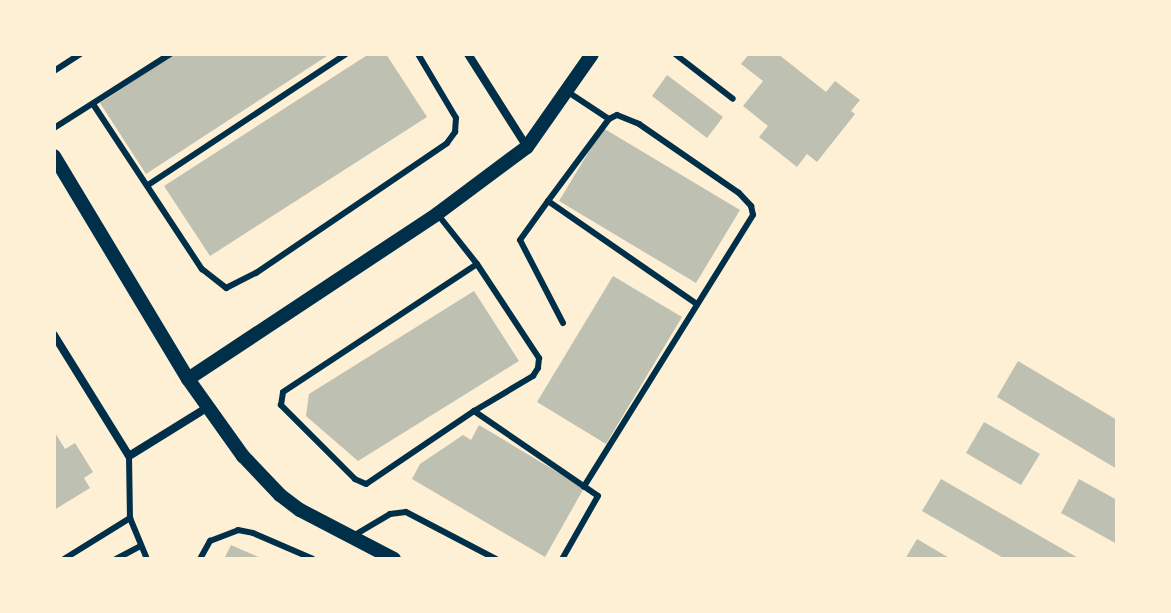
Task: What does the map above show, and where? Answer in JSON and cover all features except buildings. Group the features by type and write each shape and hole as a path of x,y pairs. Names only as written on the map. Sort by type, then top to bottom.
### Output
{"street":[{"path":"468,54 527,147"},
{"path":"188,379 437,214 527,147 592,54"},
{"path":"54,156 188,379 243,456 280,495 349,538 394,559"},
{"path":"54,335 129,456 208,407"}],"lane":[{"path":"60,54 66,63"},
{"path":"54,71 80,54"},
{"path":"54,128 170,54"},
{"path":"148,185 346,54"},
{"path":"93,104 213,281 226,288 239,283 447,143 455,132 456,118 418,54"},
{"path":"675,54 733,99"},
{"path":"568,92 609,119"},
{"path":"563,323 520,240 609,119 617,115 639,124 739,193 751,206 753,215 584,487"},
{"path":"548,201 697,304"},
{"path":"437,214 477,264 539,358 533,376 474,411 366,484 355,479 281,405 283,392 477,264"},
{"path":"474,411 598,496 598,502 562,559"},
{"path":"129,456 130,518 147,559"},
{"path":"349,538 390,514 406,512 496,559"},
{"path":"64,559 130,518"},
{"path":"200,559 210,541 238,530 253,533 313,559"},
{"path":"116,559 140,546"}]}
